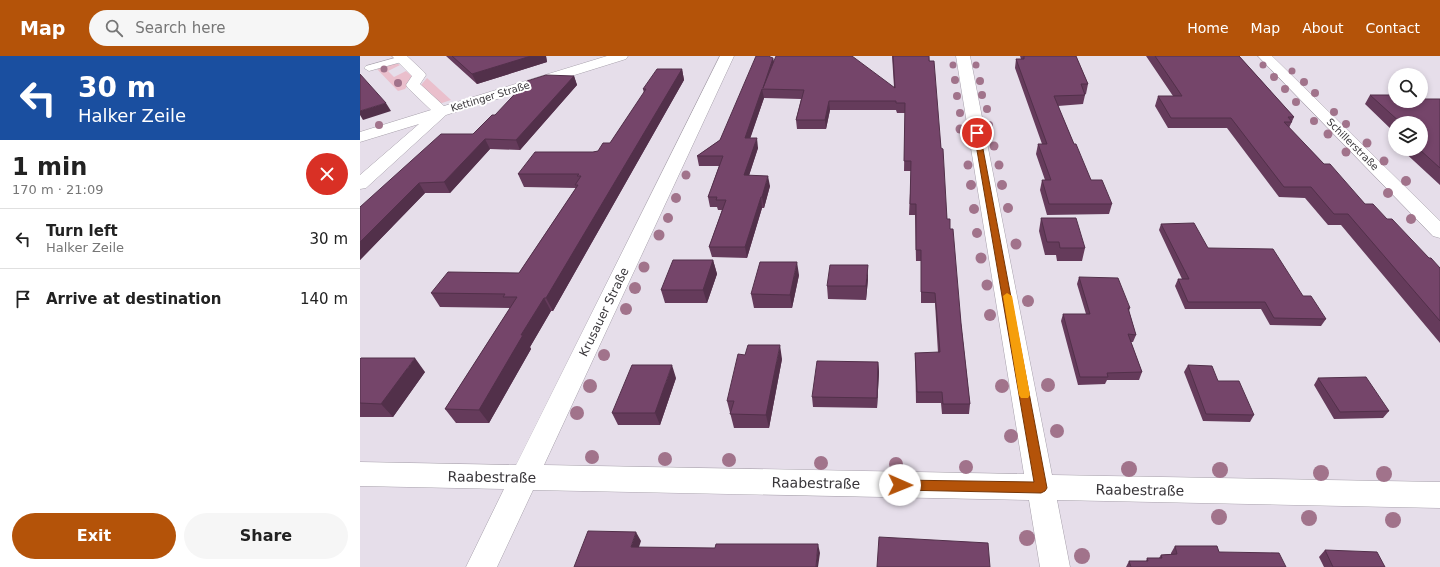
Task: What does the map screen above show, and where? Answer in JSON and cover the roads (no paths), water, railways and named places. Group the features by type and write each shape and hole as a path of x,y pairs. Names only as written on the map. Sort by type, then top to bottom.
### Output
{"street":[{"name":"Kettinger Straße","path":"360,137 621,56"},
{"name":"Krusauer Straße","path":"481,567 727,56"},
{"path":"963,56 1055,567"},
{"name":"Schillerstraße","path":"1265,56 1440,232"},
{"path":"360,184 440,112 413,85 419,76 401,58"},
{"name":"Raabestraße","path":"360,474 1440,496"}],"lane":[{"path":"369,68 401,58"}]}
